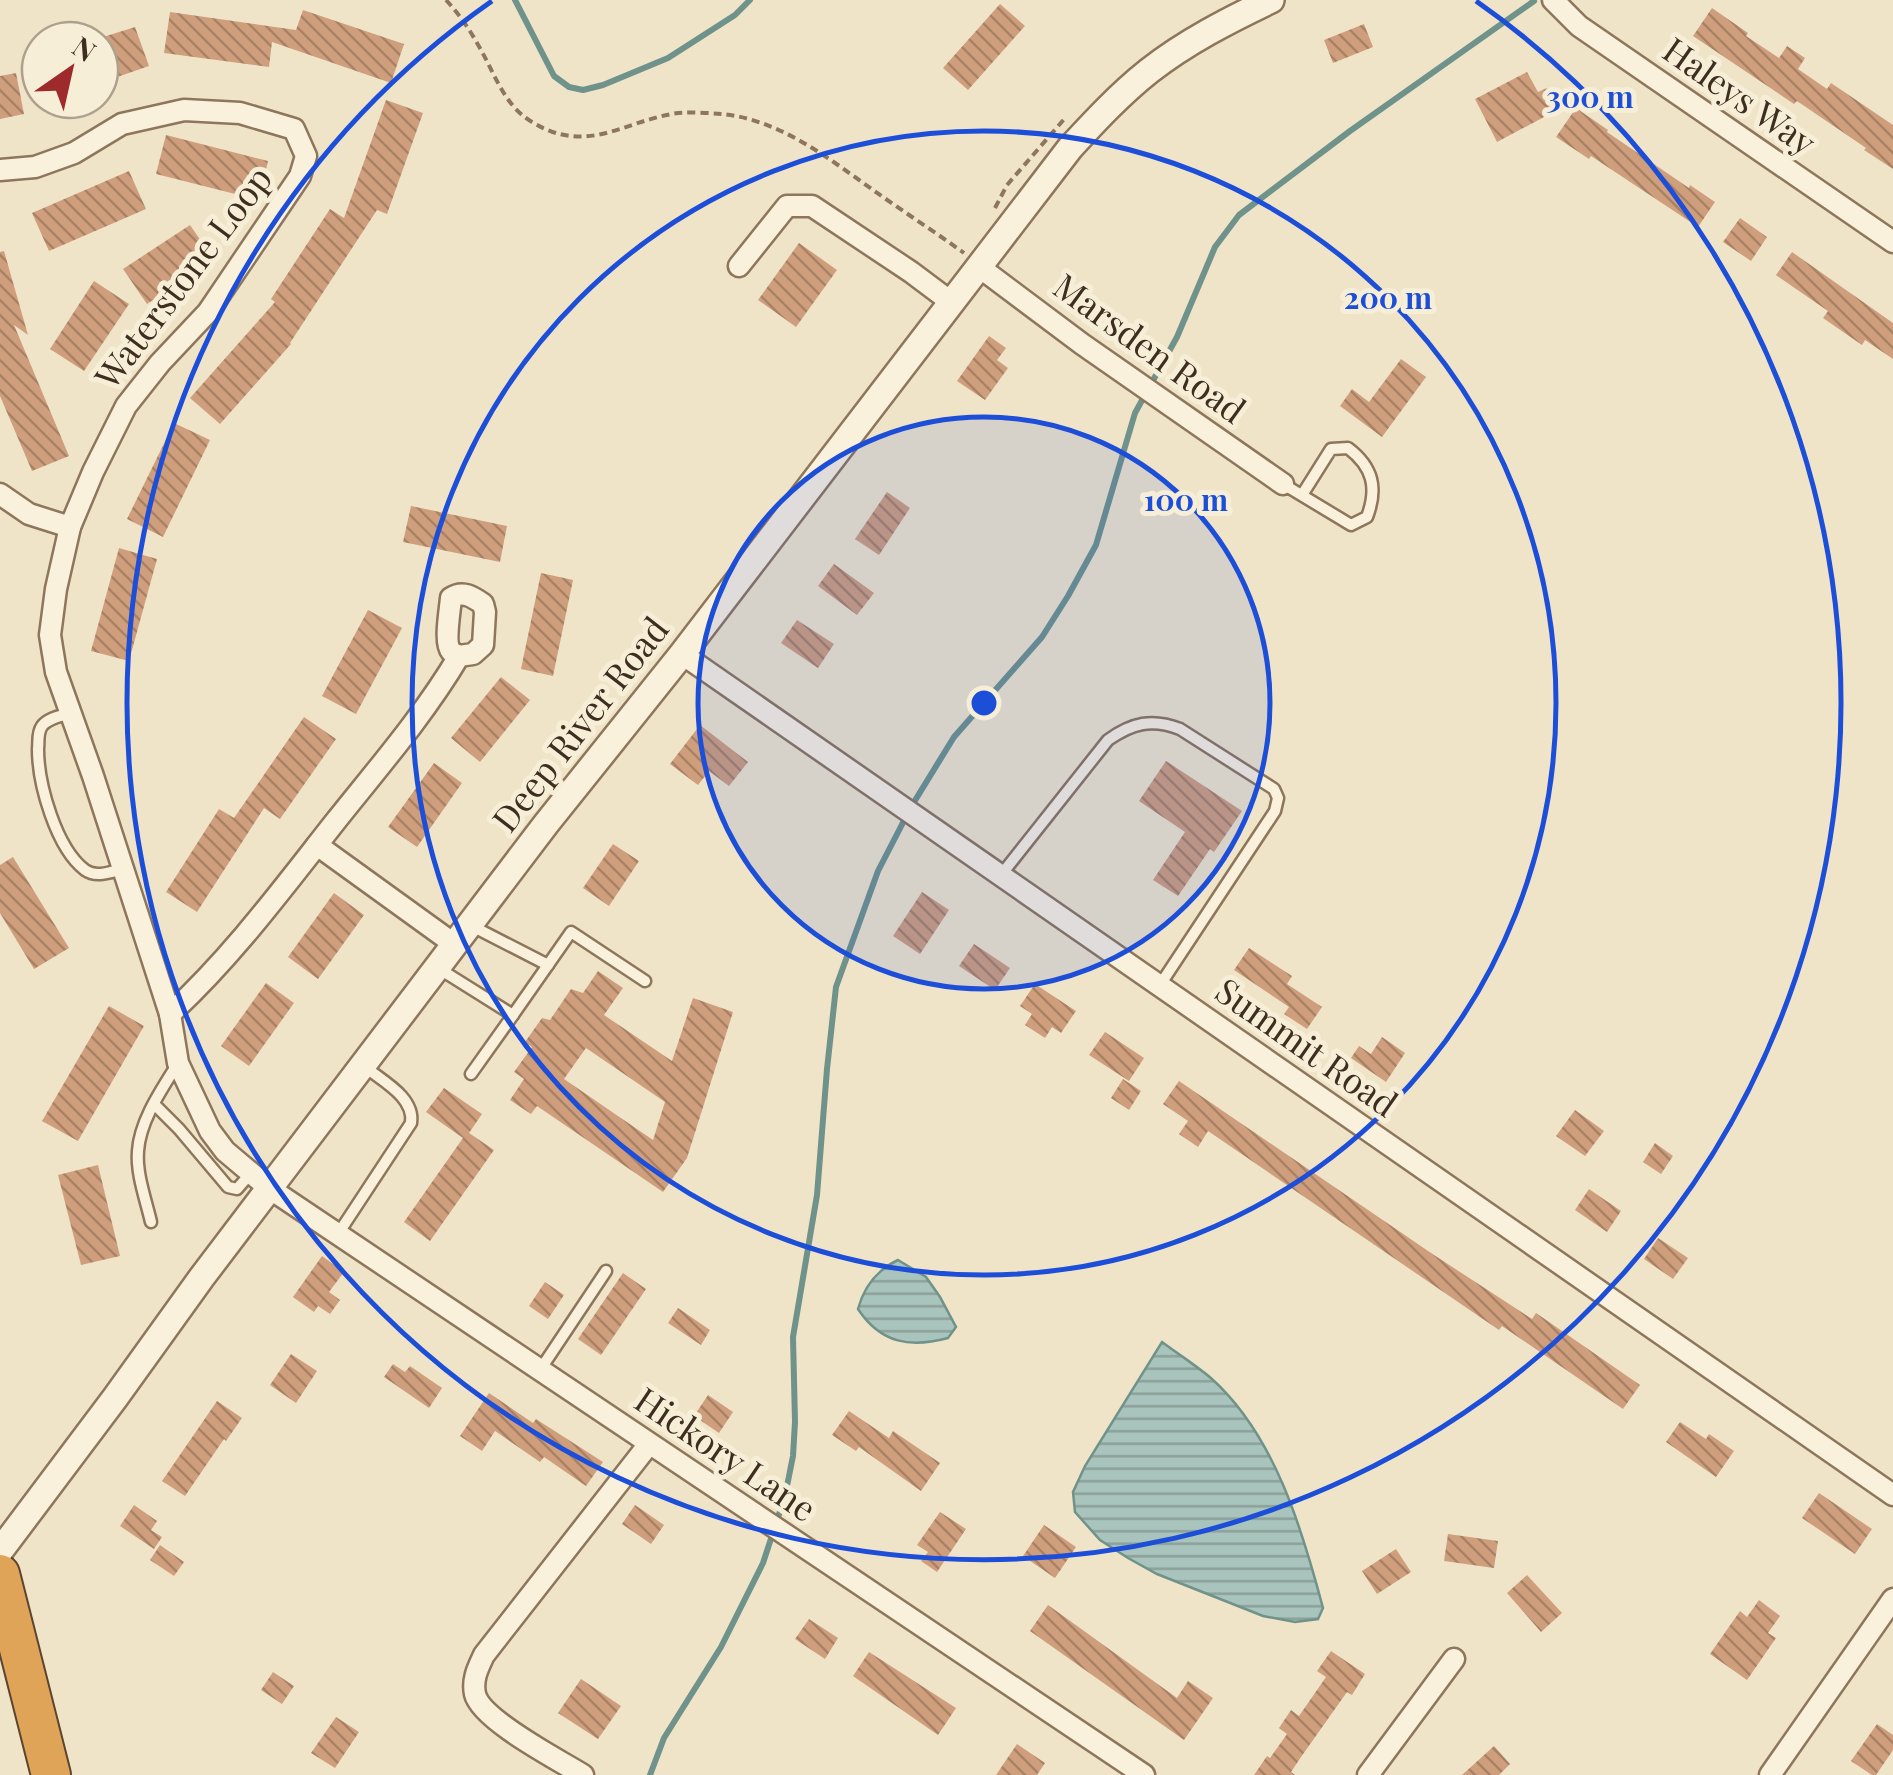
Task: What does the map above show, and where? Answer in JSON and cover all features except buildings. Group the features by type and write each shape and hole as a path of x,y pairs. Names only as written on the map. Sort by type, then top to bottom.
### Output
{"highway":[{"path":"0,1574 50,1775"}],"street":[{"name":"Deep River Road","path":"0,1550 253,1210 260,1181 363,1065 546,824 682,654 951,302 971,259 1070,148 1148,72 1177,51 1271,0"},
{"name":"Haleys Way","path":"1553,0 1579,26 1893,242"},
{"name":"Waterstone Loop","path":"0,170 35,166 74,153 122,124 184,110 240,112 294,129 306,156 300,176 208,312 126,406 70,527 50,635 56,672 170,1014 178,1062 210,1131 224,1151 260,1181"},
{"path":"739,266 787,206 812,206 951,302"},
{"name":"Marsden Road","path":"971,259 1098,356 1283,484"},
{"path":"0,494 29,514 70,527"},
{"name":"Summit Road","path":"682,654 1893,1495"},
{"path":"170,1014 203,984 317,845 437,693 459,656"},
{"path":"317,845 462,935"},
{"name":"Hickory Lane","path":"260,1181 1119,1768 1144,1775"},
{"path":"583,1775 491,1718 475,1697 474,1676 484,1655 649,1444"},
{"path":"1770,1775 1893,1598"},
{"path":"1368,1775 1454,1659"}],"lane":[{"path":"1283,484 1350,525 1367,516 1375,496 1372,478 1360,457 1348,448 1331,449 1302,495"},
{"path":"70,713 51,719 39,733 38,763 44,799 72,855 86,872 123,869"},
{"path":"1001,875 1108,740 1137,724 1150,722 1180,728 1274,789 1278,798 1275,811 1160,986"},
{"path":"472,1074 571,932 645,981"},
{"path":"462,935 535,956 548,965"},
{"path":"437,968 513,1015"},
{"path":"151,1222 137,1153 154,1104 178,1062"},
{"path":"338,1234 411,1123 410,1106 404,1098 363,1065"},
{"path":"154,1104 253,1210"},
{"path":"228,1187 237,1189 260,1181"},
{"path":"540,1370 606,1272"}],"path":[{"path":"446,0 478,44 514,109 556,135 597,136 678,113 725,114 767,124 811,146 971,259"}],"water":[{"path":"898,1260 926,1277 940,1297 956,1327 948,1338 922,1343 898,1340 877,1330 858,1309 872,1280"},
{"path":"1162,1342 1206,1374 1234,1402 1269,1456 1306,1547 1323,1608 1318,1619 1295,1622 1263,1616 1157,1574 1100,1540 1075,1512 1073,1492 1085,1466"}],"waterway":[{"path":"515,0 554,76 569,87 583,90 668,58 735,15 750,0"},
{"path":"650,1775 664,1738 721,1647 763,1563 785,1496 795,1422 793,1337 817,1195 836,987 878,871 954,737 1042,637 1068,596 1096,545 1135,413 1177,337 1215,247 1239,215 1534,1"}]}
